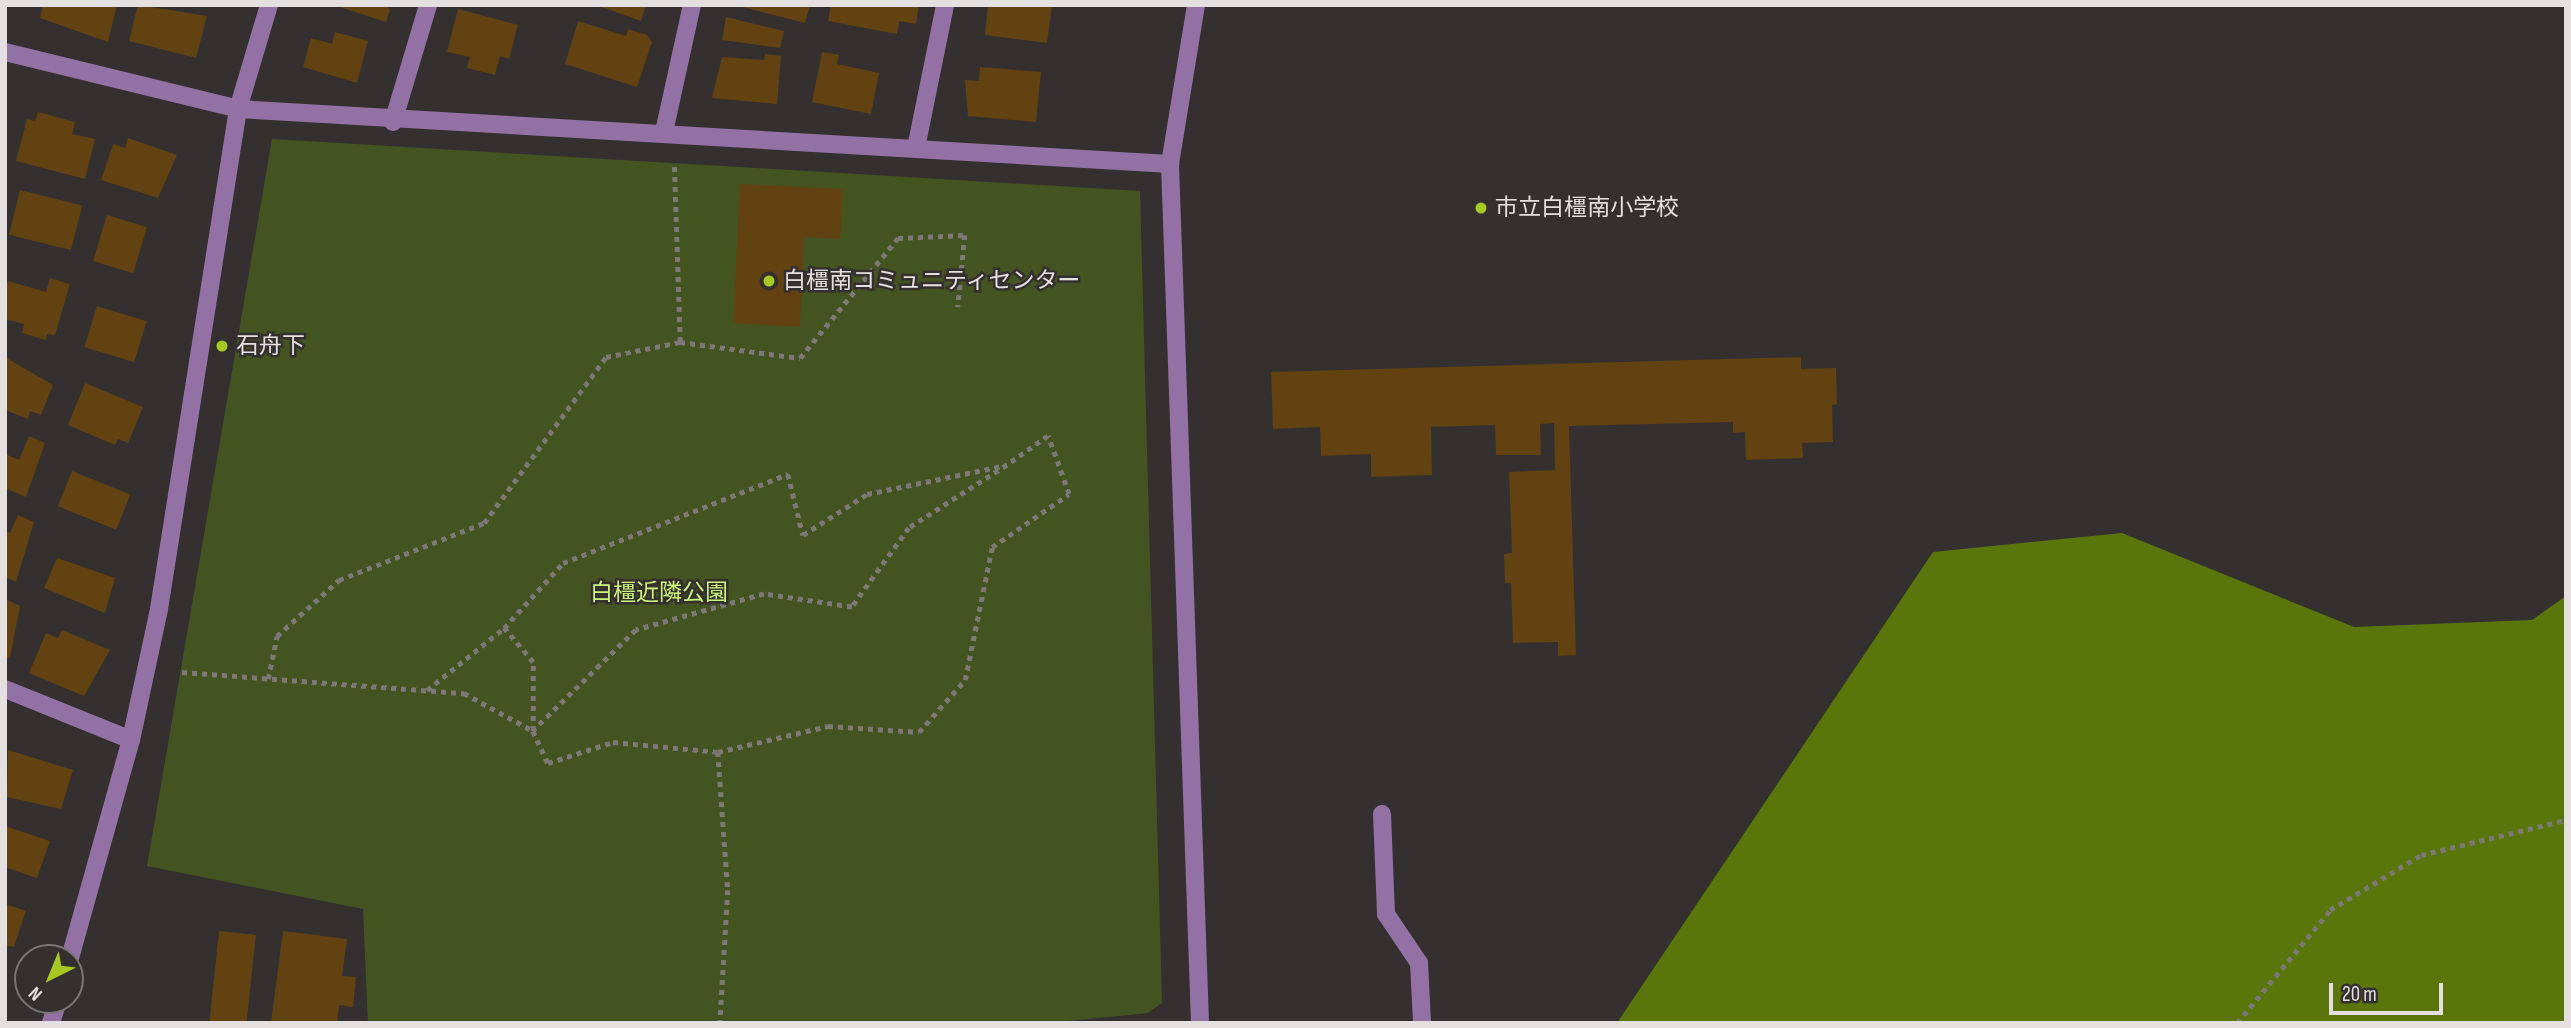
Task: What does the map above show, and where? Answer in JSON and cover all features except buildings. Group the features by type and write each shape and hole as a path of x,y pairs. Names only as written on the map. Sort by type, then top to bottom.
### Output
{"street":[{"path":"74,944 131,740 159,609 239,109 269,5"},
{"path":"393,121 428,5"},
{"path":"664,132 692,5"},
{"path":"916,148 945,5"},
{"path":"1196,5 1170,164 1200,1023"},
{"path":"5,52 239,109 393,121 664,132 1170,164"},
{"path":"5,689 131,740"},
{"path":"1382,814 1386,914 1419,963 1422,1023"}],"path":[{"path":"674,163 680,342"},
{"path":"268,679 278,636 339,580 484,523 606,357 680,342 800,358 898,239 965,235 958,307"},
{"path":"504,628 533,662 533,731 548,763 612,742 718,751 828,726 919,732 965,680 992,547 1069,494 1048,436 909,528 852,607 764,594 636,629 533,731"},
{"path":"427,690 504,628 563,563 789,474 803,535 867,494 1007,465"},
{"path":"182,673 464,693 533,731"},
{"path":"718,751 728,890 720,1023"},
{"path":"2237,1023 2330,910 2421,855 2566,820"}],"green space":[{"name":"白橿近隣公園","path":"272,139 1140,191 1162,1003 1148,1013 1049,1023 368,1023 363,909 147,866"},
{"path":"2122,533 2354,627 2532,620 2566,596 2566,1023 1617,1023 1933,552"}],"place":[{"name":"市立白橿南小学校","path":"1481,208"},
{"name":"白橿南コミュニティセンター","path":"769,281"},
{"name":"石舟下","path":"222,346"}]}
